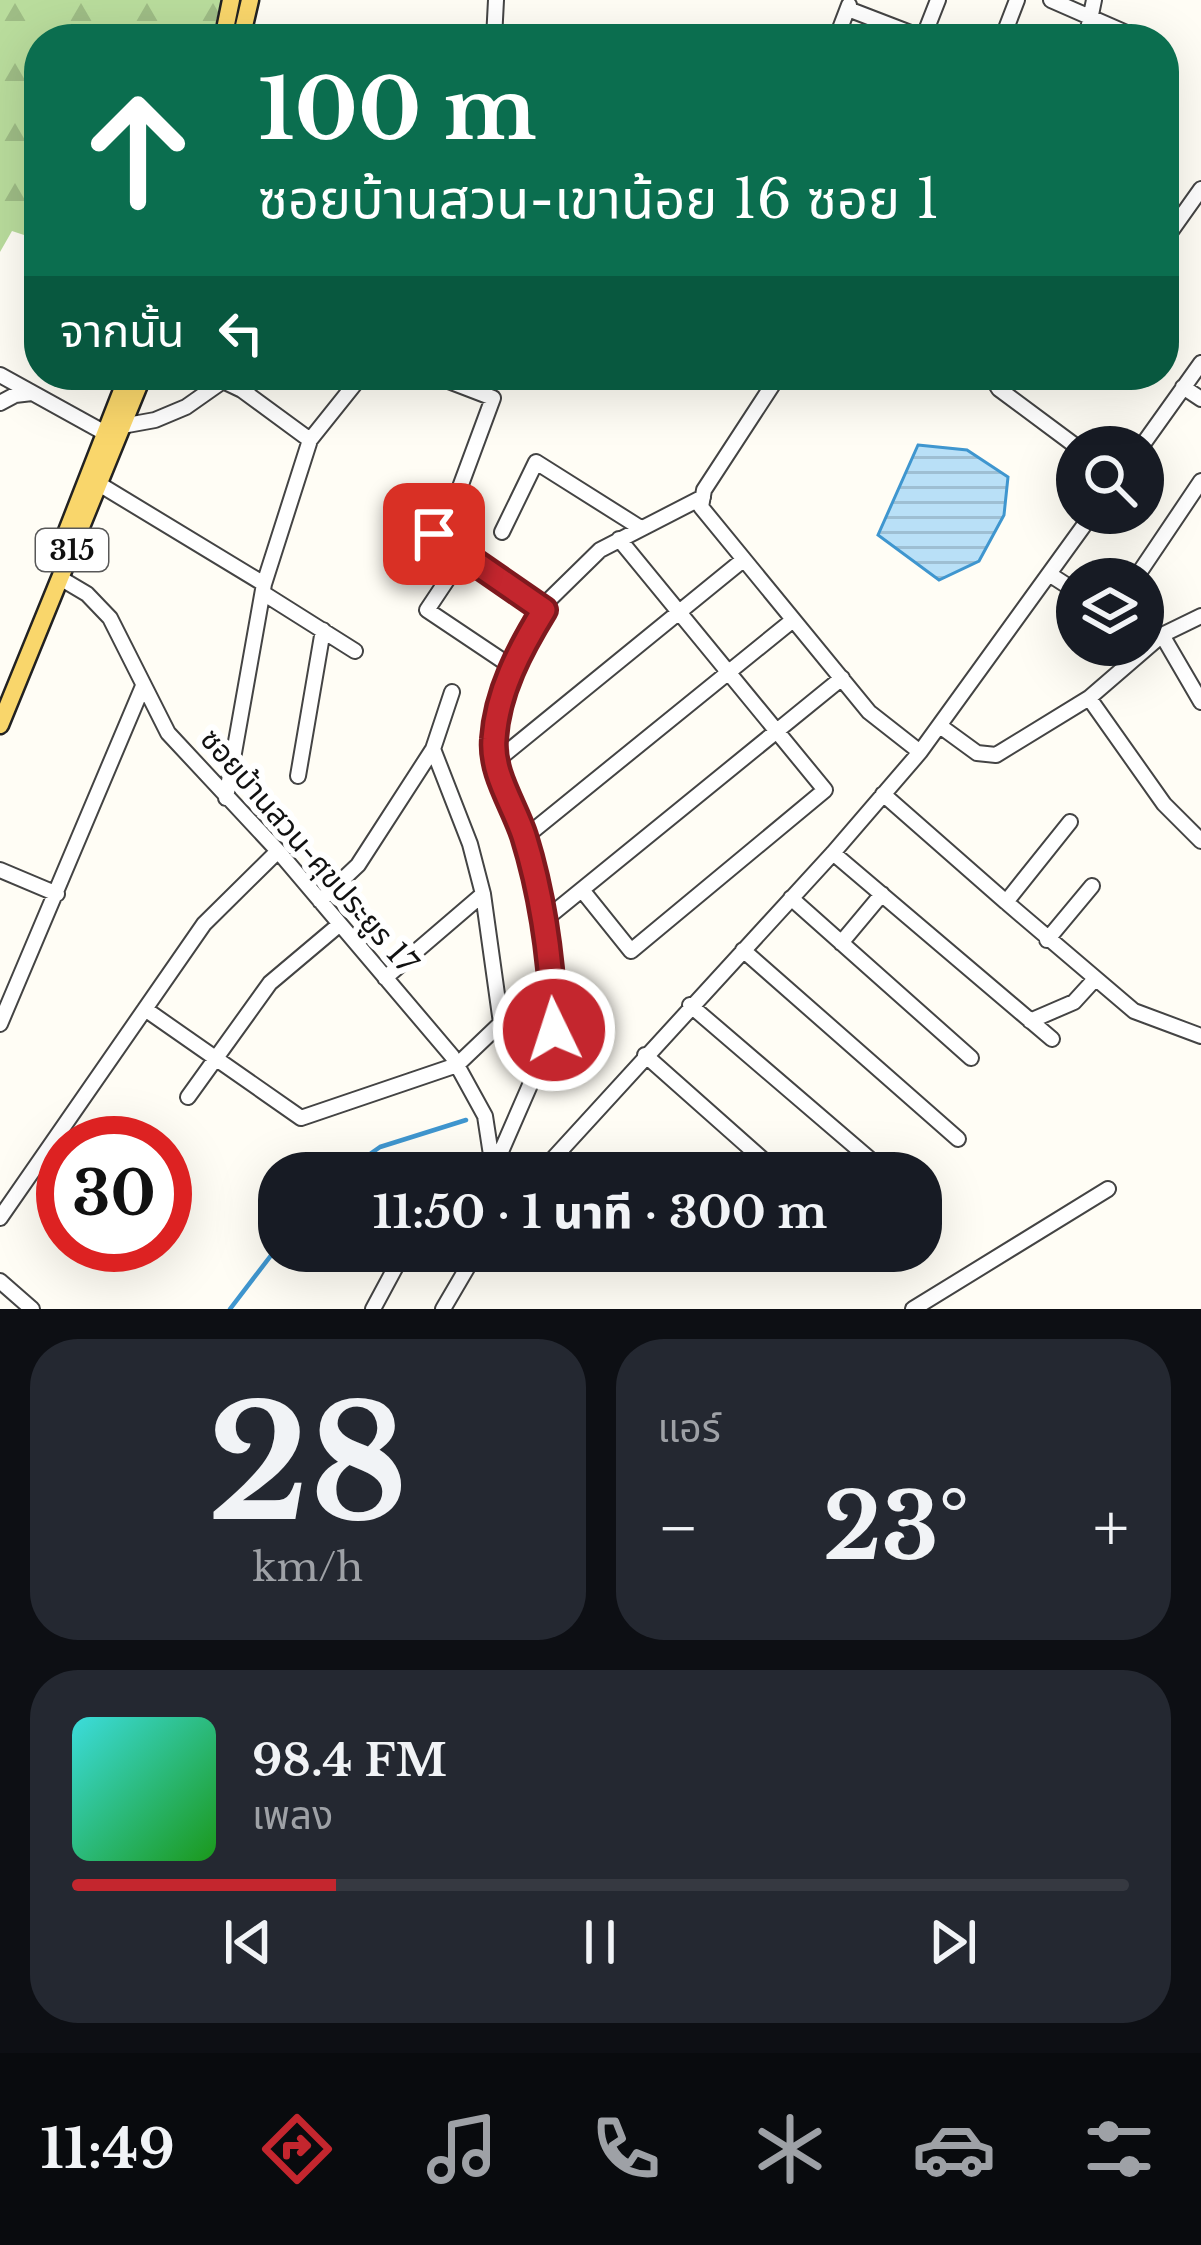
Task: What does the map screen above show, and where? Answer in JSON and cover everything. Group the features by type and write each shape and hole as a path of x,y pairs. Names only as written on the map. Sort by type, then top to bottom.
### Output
{"main road":[{"name":"315","path":"0,724 98,484 124,390"},
{"name":"315","path":"0,700 114,429 135,390"}],"street":[{"path":"1051,0 1105,24"},
{"path":"1090,24 1094,0"},
{"path":"847,2 904,24"},
{"path":"1180,218 1201,189"},
{"path":"1156,426 1201,363"},
{"path":"1184,387 1201,399"},
{"path":"27,390 114,429 155,420 210,390"},
{"path":"242,390 310,440"},
{"path":"226,798 264,588 310,440 350,390"},
{"path":"472,390 493,398 454,506 434,534 544,610"},
{"path":"770,390 700,507 869,712 920,752"},
{"path":"1000,390 1056,431"},
{"path":"0,403 32,393"},
{"path":"502,532 536,462 638,527"},
{"path":"98,484 356,651"},
{"path":"1150,558 1200,485"},
{"path":"502,1152 554,1030 542,922 524,838 495,762 494,736 512,667 544,610 600,550 703,497"},
{"path":"559,1152 920,752 1078,534"},
{"path":"582,890 631,951 825,790 619,539"},
{"path":"463,556 427,610 512,667"},
{"path":"495,762 742,560"},
{"path":"1049,574 1056,578"},
{"name":"ซอยบ้านสวน-ศุขประยูร 17","path":"60,578 87,594 110,619 168,733 278,851 457,1065 485,1116 490,1152"},
{"path":"1164,634 1201,616"},
{"path":"524,838 793,620"},
{"path":"298,776 323,630"},
{"path":"1164,638 1201,703"},
{"path":"940,726 977,753 995,754 1089,698 1126,666"},
{"path":"542,922 842,679"},
{"path":"0,1024 142,686"},
{"path":"320,901 358,865 433,748 452,692"},
{"path":"1089,698 1164,804 1201,841"},
{"path":"146,1009 301,1118 457,1065 501,1023 483,894 470,844 433,748"},
{"path":"884,794 1134,1011 1201,1036"},
{"path":"1006,902 1070,822"},
{"path":"0,1218 204,924 278,851"},
{"path":"833,853 1052,1040"},
{"path":"0,870 57,894"},
{"path":"1047,940 1092,886"},
{"path":"386,978 483,894"},
{"path":"841,943 882,894"},
{"path":"791,898 971,1058"},
{"path":"188,1097 270,983 340,924"},
{"path":"743,950 958,1139"},
{"path":"1030,1021 1074,1002 1095,979"},
{"path":"690,1005 862,1152"},
{"path":"646,1054 755,1152"},
{"path":"913,1309 1108,1189"},
{"path":"373,1309 393,1272"},
{"path":"443,1309 464,1272"},
{"path":"0,1281 32,1309"}],"green space":[{"path":"0,0 221,0 215,24 24,24 24,235 12,231 0,252"}],"water":[{"path":"918,445 967,450 1008,477 1004,515 979,561 939,580 878,535"}],"waterway":[{"path":"373,1152 466,1120"},
{"path":"230,1309 258,1272"}],"route":[{"path":"434,534 544,610 513,660 494,736 495,762 524,838 542,922 554,1030"}]}
